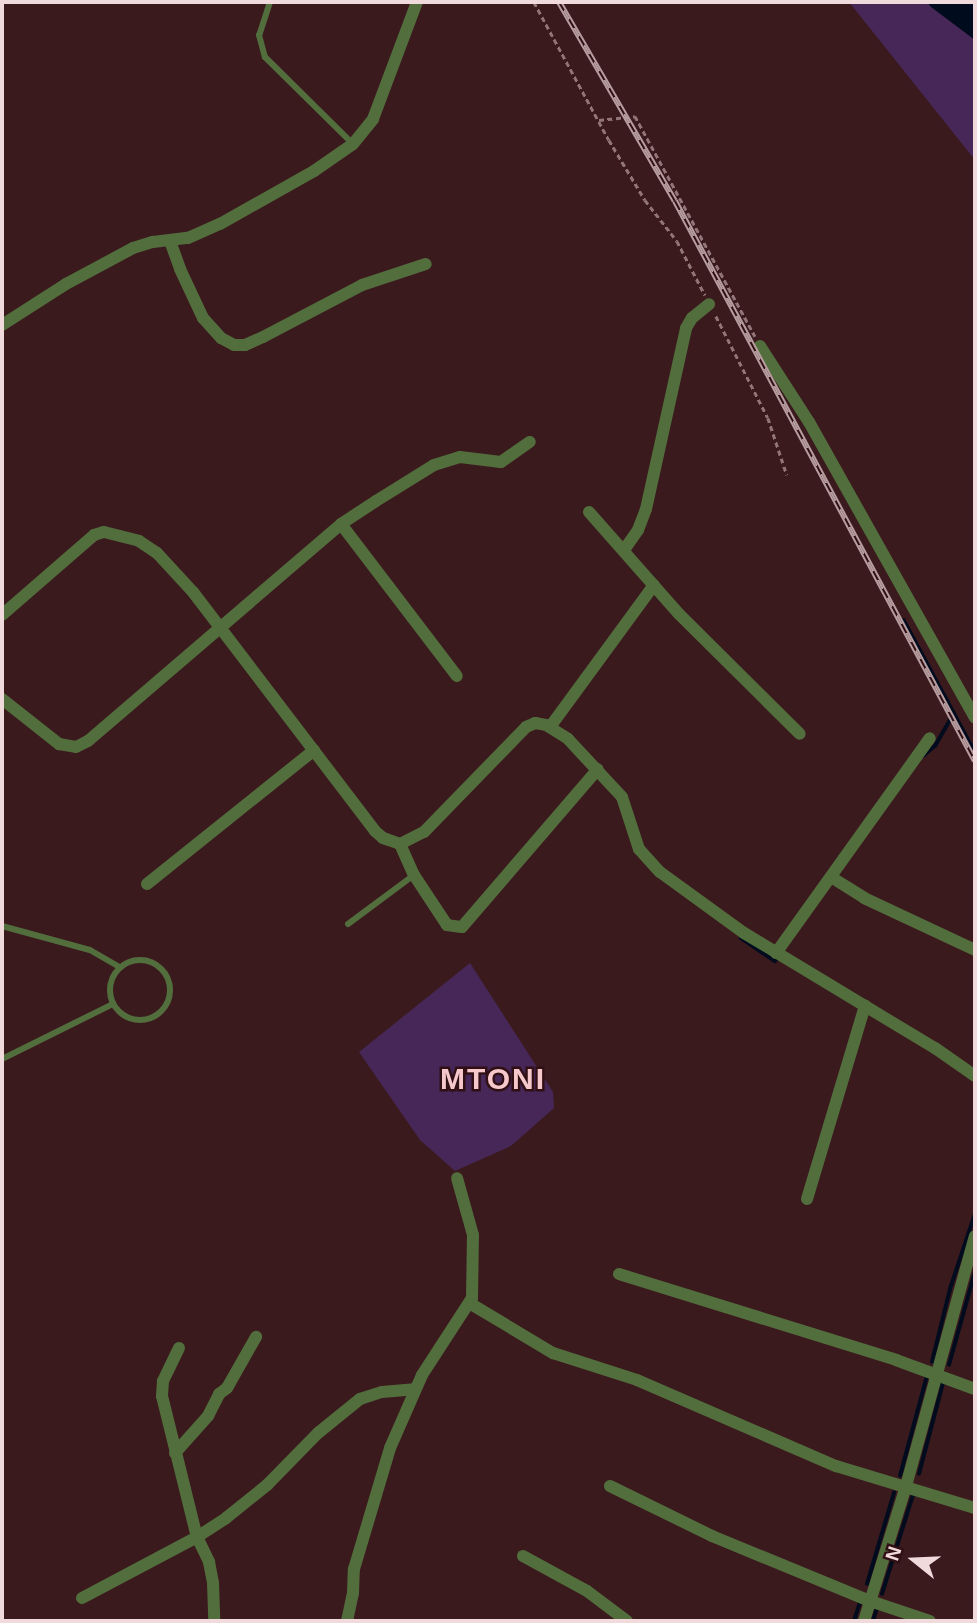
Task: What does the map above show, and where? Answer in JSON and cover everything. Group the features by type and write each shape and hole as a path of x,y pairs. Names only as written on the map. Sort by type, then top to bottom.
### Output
{"street":[{"path":"2,324 66,284 133,248 199,235 314,171 353,144 373,119 417,2"},
{"path":"170,241 204,318 221,338 234,345 245,345 263,337 362,285 426,264"},
{"path":"624,550 638,530 646,509 686,328 692,318 709,304"},
{"path":"760,346 809,422 975,718"},
{"path":"2,699 59,744 76,747 88,741 341,524 434,465 460,457 501,462 530,442"},
{"path":"589,512 654,585 800,734"},
{"path":"341,524 457,676"},
{"path":"2,615 94,536 104,532 139,541 157,553 220,627 375,831 383,838 400,844 424,832 526,727 535,723 550,727 598,769 626,804 639,849 660,872 776,953 975,1076"},
{"path":"550,727 654,585"},
{"path":"776,953 930,738"},
{"path":"147,884 314,750"},
{"path":"400,844 414,875 447,925 462,927 598,769"},
{"path":"831,877 881,907 975,950"},
{"path":"807,1199 865,1006"},
{"path":"347,1621 353,1593 354,1569 382,1468 414,1389 471,1304 474,1276 472,1235 457,1178"},
{"path":"864,1621 906,1486 975,1236"},
{"path":"619,1274 975,1389"},
{"path":"471,1304 553,1353 636,1380 836,1466 975,1508"},
{"path":"175,1453 196,1433 256,1337"},
{"path":"179,1348 163,1381 162,1396 197,1537 209,1562 213,1583 214,1621"},
{"path":"82,1598 197,1537 267,1485 318,1433 360,1399 382,1392 414,1389"},
{"path":"610,1486 671,1518 870,1601 929,1621"},
{"path":"523,1556 587,1591 627,1621"}],"lane":[{"path":"270,2 259,34 265,57 353,144"},
{"path":"348,924 414,875"},
{"path":"2,926 90,950 120,967"},
{"path":"130,961 152,961 162,968 171,989 162,1011 142,1021 120,1013 113,1004 109,991 112,978 120,967 130,961"},
{"path":"2,1059 113,1004"}],"path":[{"path":"534,2 645,200 677,241 768,418 787,475"},
{"path":"598,120 635,116 760,346"}],"shaded area":[{"path":"849,2 927,2 975,40 975,160"},
{"path":"470,963 553,1092 554,1108 511,1146 455,1171 420,1140 359,1052"}],"water":[{"path":"927,2 975,2 975,40 931,7"}],"waterway":[{"path":"904,620 975,752"},
{"path":"923,756 935,746 954,713"},
{"path":"741,938 775,961 777,958"},
{"path":"932,1362 950,1289 975,1214"},
{"path":"949,1365 975,1272"},
{"path":"900,1476 927,1376"},
{"path":"919,1474 943,1383"},
{"path":"867,1584 894,1493"},
{"path":"882,1594 913,1495"},
{"path":"854,1621 860,1602"},
{"path":"873,1621 877,1608"}],"railway":[{"path":"559,2 675,201 975,761"}],"district":[{"name":"MTONI","path":"493,1079"}]}
